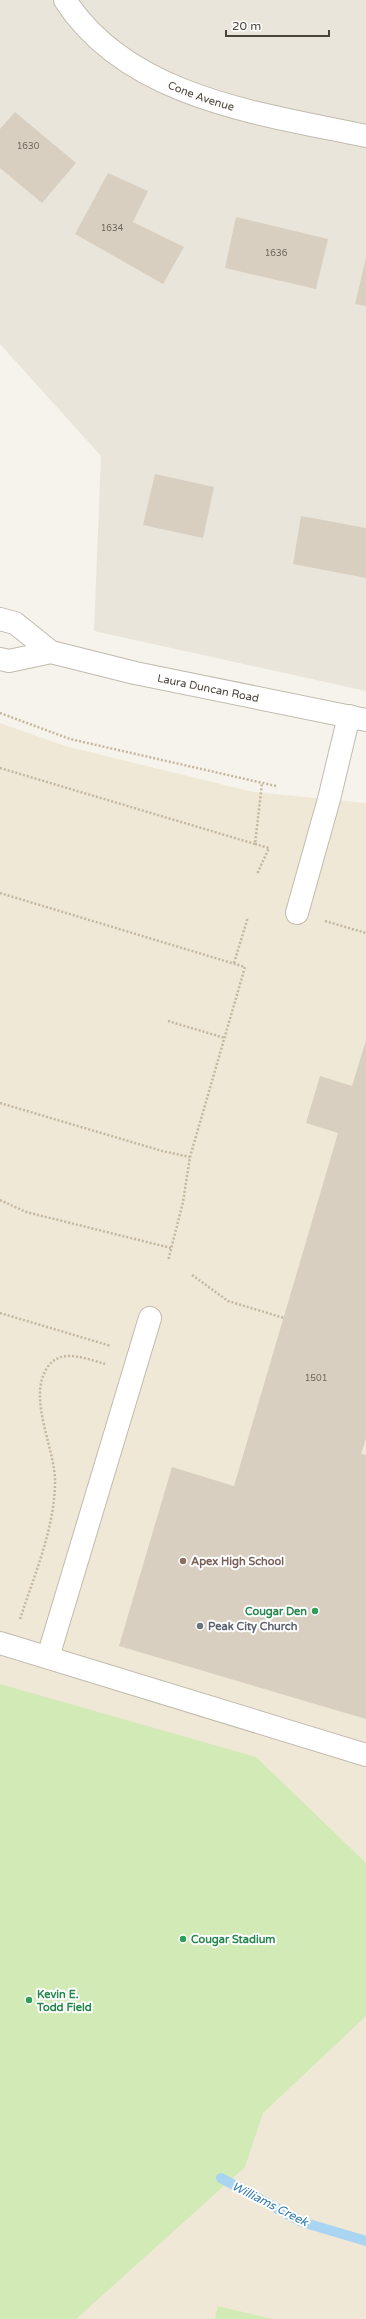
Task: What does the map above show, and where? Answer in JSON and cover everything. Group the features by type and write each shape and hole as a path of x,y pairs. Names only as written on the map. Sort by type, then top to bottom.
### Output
{"street":[{"name":"Cone Avenue","path":"65,0 100,41 134,65 161,80 198,96 246,111 366,136"},
{"name":"Laura Duncan Road","path":"0,619 15,623 51,652 135,673 358,718"},
{"name":"Laura Duncan Road","path":"0,659 9,661 51,652"},
{"path":"297,913 329,800 358,718"},
{"path":"48,1657 150,1318"},
{"path":"5,1645 366,1755"}],"path":[{"path":"0,713 70,739 276,786"},
{"path":"0,768 268,848 257,874"},
{"path":"255,844 262,783"},
{"path":"0,893 245,966 190,1157 183,1202 168,1261"},
{"path":"297,913 366,933"},
{"path":"234,963 248,918"},
{"path":"168,1021 225,1038"},
{"path":"0,1103 162,1151 190,1157"},
{"path":"0,1200 26,1212 171,1248"},
{"path":"192,1275 228,1301 284,1318"},
{"path":"0,1313 136,1363"},
{"path":"5,1645 39,1562 51,1517 55,1483 41,1407 40,1386 47,1367 61,1356 78,1356 136,1363"}],"shaded area":[{"path":"0,0 366,0 366,691 94,631 101,456 0,344"},
{"name":"Apex High School","path":"0,723 65,746 253,792 366,803 366,2319 0,2319"}],"green space":[{"name":"Cougar Stadium","path":"0,1684 256,1757 366,1863 366,2016 263,2113 245,2167 76,2319 0,2319"},
{"path":"218,2306 272,2319 215,2319"}],"building":[{"path":"15,112 76,163 42,203 0,168 0,129"},
{"path":"108,173 148,191 133,222 184,247 163,284 75,234"},
{"path":"236,217 328,239 316,289 225,268"},
{"path":"366,258 366,306 355,304"},
{"path":"155,474 214,487 203,538 143,525"},
{"path":"301,516 366,528 366,578 293,564"},
{"path":"366,1040 366,1438 361,1454 366,1455 366,1719 119,1646 172,1467 234,1486 338,1133 306,1123 320,1076 352,1086"}],"waterway":[{"name":"Williams Creek","path":"221,2178 302,2222 366,2241"}],"place":[{"name":"Apex High School","path":"183,1561"},
{"name":"Cougar Den","path":"315,1611"},
{"name":"Peak City Church","path":"200,1626"},
{"name":"Cougar Stadium","path":"183,1939"},
{"name":"Kevin E. Todd Field","path":"29,2000"}]}
